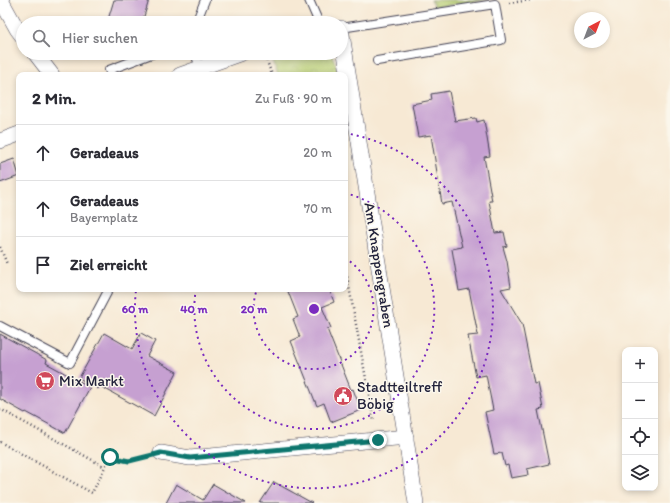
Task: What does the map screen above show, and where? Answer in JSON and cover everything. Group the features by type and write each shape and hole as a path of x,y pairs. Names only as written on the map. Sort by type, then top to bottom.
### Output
{"street":[{"path":"1,0 16,27"},
{"path":"40,60 50,72"},
{"path":"189,72 222,60"},
{"name":"Am Knappengraben","path":"346,60 416,503"},
{"path":"0,141 16,135"},
{"path":"161,453 190,458 406,437"}],"lane":[{"path":"199,16 205,0"},
{"path":"309,0 316,16"},
{"path":"348,27 495,4 501,40 377,61"},
{"path":"110,72 109,70 135,60"},
{"path":"197,60 200,68"},
{"path":"0,326 70,363 107,292"}],"path":[{"path":"495,4 531,0"},
{"path":"267,60 271,72"},
{"path":"0,247 7,264"},
{"path":"348,281 378,440"},
{"path":"0,409 105,467"},
{"path":"0,442 92,493 110,457 129,461 161,453"}],"green space":[{"path":"431,0 488,0 434,7"},
{"path":"272,60 334,60 338,72 277,72"}],"building":[{"path":"114,0 149,0 144,16 109,16"},
{"path":"449,91 455,121 476,118 477,122 484,120 490,156 484,157 492,201 489,201 495,233 504,232 507,246 503,247 511,287 501,289 522,324 534,384 538,383 543,409 538,410 549,464 527,469 528,475 511,478 508,465 505,466 502,453 494,454 485,412 493,410 486,375 476,377 468,336 478,335 469,289 459,291 452,249 462,247 452,202 442,204 431,135 418,137 412,104 432,100 431,94"},
{"path":"14,159 16,166 16,177 0,183 0,164"},
{"path":"288,292 330,292 334,302 322,307 331,328 327,329 351,390 353,389 361,410 331,422 324,403 317,406 291,341 300,337 293,319 298,317"},
{"path":"104,333 132,349 141,333 155,341 147,356 177,372 154,416 100,386 98,389 79,378"},
{"name":"Mix Markt","path":"0,334 47,360 46,363 90,387 65,433 0,399"},
{"path":"274,482 312,503 260,503"},
{"path":"176,484 203,500 213,484 246,503 166,503"}],"place":[{"name":"Mix Markt","path":"45,381"},
{"name":"Stadtteiltreff Böbig","path":"343,396"}],"route":[{"path":"110,457 129,461 161,453 190,458 378,440"}]}
